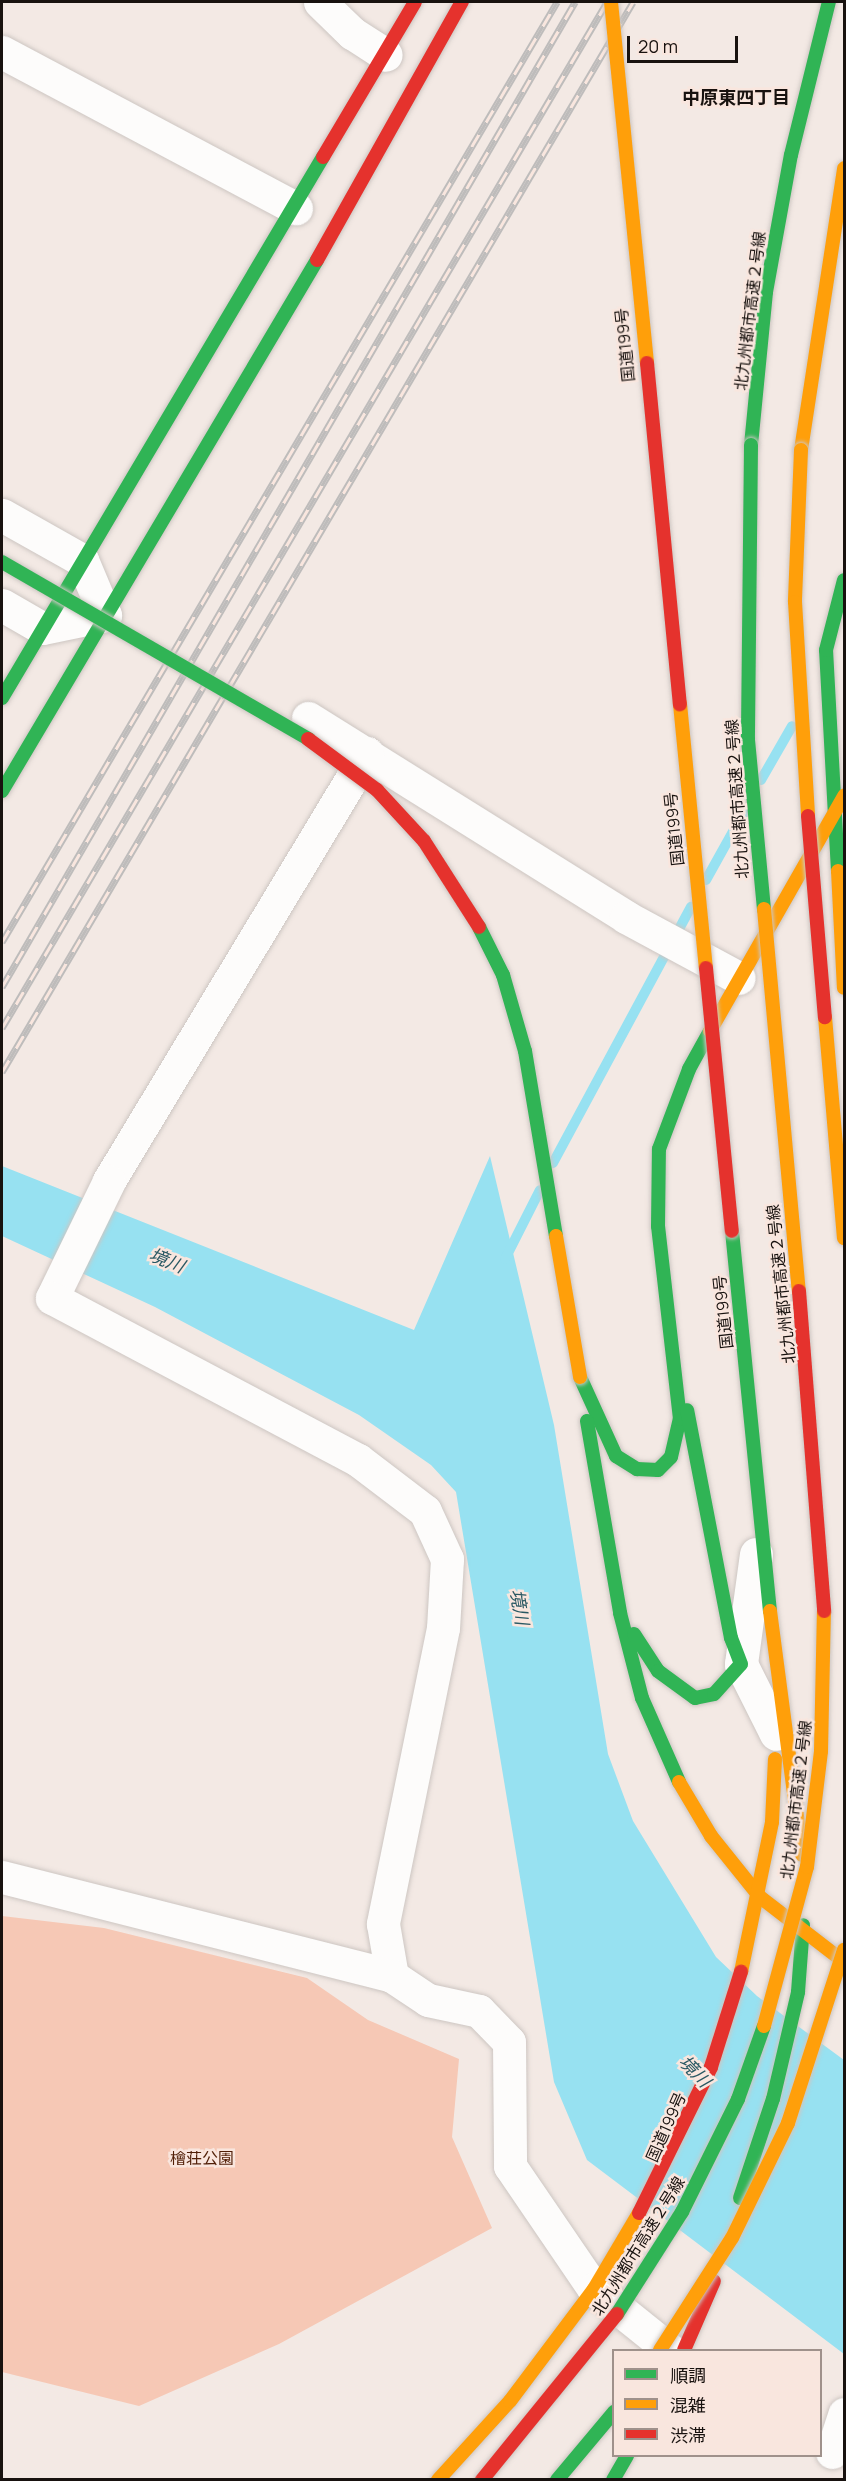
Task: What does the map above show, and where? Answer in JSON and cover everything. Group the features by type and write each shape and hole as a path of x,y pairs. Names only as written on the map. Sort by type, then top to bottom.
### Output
{"main road":[{"path":"2,699 82,560 296,208 415,2"},
{"path":"2,791 294,302 462,2"},
{"name":"国道199号","path":"611,2 774,1652 802,1847 803,1934 798,1992 773,2099 693,2313 673,2349"},
{"name":"北九州都市高速２号線","path":"482,2480 610,2325 682,2212 738,2099 779,1985 807,1867 821,1751 825,1633 819,1502 748,740 752,445 766,292 791,155 829,2"},
{"path":"844,168 801,450 795,602 802,746 844,1238"},
{"path":"2,562 307,738 377,790 424,841 467,903 503,975 525,1051 620,1613 642,1698 668,1766 711,1836 760,1897 803,1934 844,1962"},
{"path":"844,580 831,617 826,650 832,819 844,988"},
{"path":"580,1377 616,1456 637,1469 658,1470 671,1457 679,1429 658,1226 659,1149 689,1069 844,796"},
{"path":"620,1613 658,1671 695,1698 714,1694 741,1664 731,1638 670,1330"},
{"name":"国道199号","path":"438,2480 510,2401 594,2289 663,2173 711,2067 746,1957 760,1897 772,1822 776,1734 774,1652"},
{"path":"684,2349 732,2238 788,2123 844,1950"},
{"path":"661,2349 732,2238"},
{"path":"557,2480 612,2414"},
{"path":"613,2480 626,2457"}],"street":[{"path":"320,2 352,33 386,55"},
{"path":"2,52 296,208"},
{"path":"2,515 82,560 105,615 42,628 2,605"},
{"path":"308,718 626,917 739,978"},
{"path":"367,753 109,1182 52,1298 358,1460 425,1512 447,1559 443,1628 383,1924 392,1976"},
{"path":"760,1512 741,1664 776,1734"},
{"path":"2,1877 392,1976 428,2000 479,2011 509,2042 510,2166 594,2289 671,2349"},
{"path":"832,2452 844,2414"}],"green space":[{"name":"檜荘公園","path":"2,1916 104,1928 307,1978 368,2020 459,2059 452,2137 492,2228 279,2344 139,2406 2,2372"}],"water":[{"name":"境川","path":"490,1156 554,1425 608,1754 633,1821 716,1957 757,1996 844,2060 844,2354 587,2160 554,2082 456,1492 431,1465 359,1415 155,1307 2,1236 2,1166 414,1330"}],"waterway":[{"path":"761,780 792,726"},
{"path":"706,880 745,810"},
{"path":"553,1163 691,907"},
{"path":"505,1259 540,1190"}],"railway":[{"path":"2,942 557,2"},
{"path":"2,987 575,2"},
{"path":"2,1028 607,2"},
{"path":"2,1072 633,2"}],"traffic: fast":[{"path":"751,445 766,292 791,155 829,2"},
{"path":"2,698 323,157"},
{"path":"2,791 317,260"},
{"path":"751,445 748,740 764,909"},
{"path":"2,562 308,739"},
{"path":"838,871 826,650 844,580"},
{"path":"479,927 503,975 525,1051 556,1236"},
{"path":"580,1377 616,1456 637,1469 658,1470 671,1457 680,1419 658,1226 659,1149 689,1069 710,1031"},
{"path":"732,1231 770,1611"},
{"path":"634,1634 658,1671 695,1698 714,1694 741,1664 731,1638 687,1410"},
{"path":"587,1421 620,1613 642,1698 679,1782"},
{"path":"740,2198 773,2099 798,1992 803,1925"},
{"path":"617,2314 682,2212 738,2099 764,2026"},
{"path":"557,2480 612,2414"},
{"path":"613,2480 626,2457"}],"traffic: slow":[{"path":"611,2 647,363"},
{"path":"801,450 844,168"},
{"path":"801,450 795,602 808,816"},
{"path":"680,704 706,968"},
{"path":"710,1031 844,796"},
{"path":"838,871 844,988"},
{"path":"764,909 799,1291"},
{"path":"825,1017 844,1238"},
{"path":"556,1236 580,1377"},
{"path":"770,1611 802,1855"},
{"path":"764,2026 807,1867 821,1751 824,1611"},
{"path":"741,1972 772,1822 775,1759"},
{"path":"679,1782 711,1836 760,1897 844,1962"},
{"path":"661,2349 732,2238 788,2123 844,1950"},
{"path":"438,2480 510,2401 594,2289 639,2213"}],"traffic: jam":[{"path":"323,157 415,2"},
{"path":"317,260 462,2"},
{"path":"647,363 680,704"},
{"path":"308,739 377,790 424,841 479,927"},
{"path":"808,816 825,1017"},
{"path":"706,968 732,1231"},
{"path":"799,1291 824,1611"},
{"path":"639,2213 711,2067 741,1972"},
{"path":"684,2349 714,2281"},
{"path":"482,2480 617,2314"}],"district":[{"name":"中原東四丁目","path":"736,97"}]}
